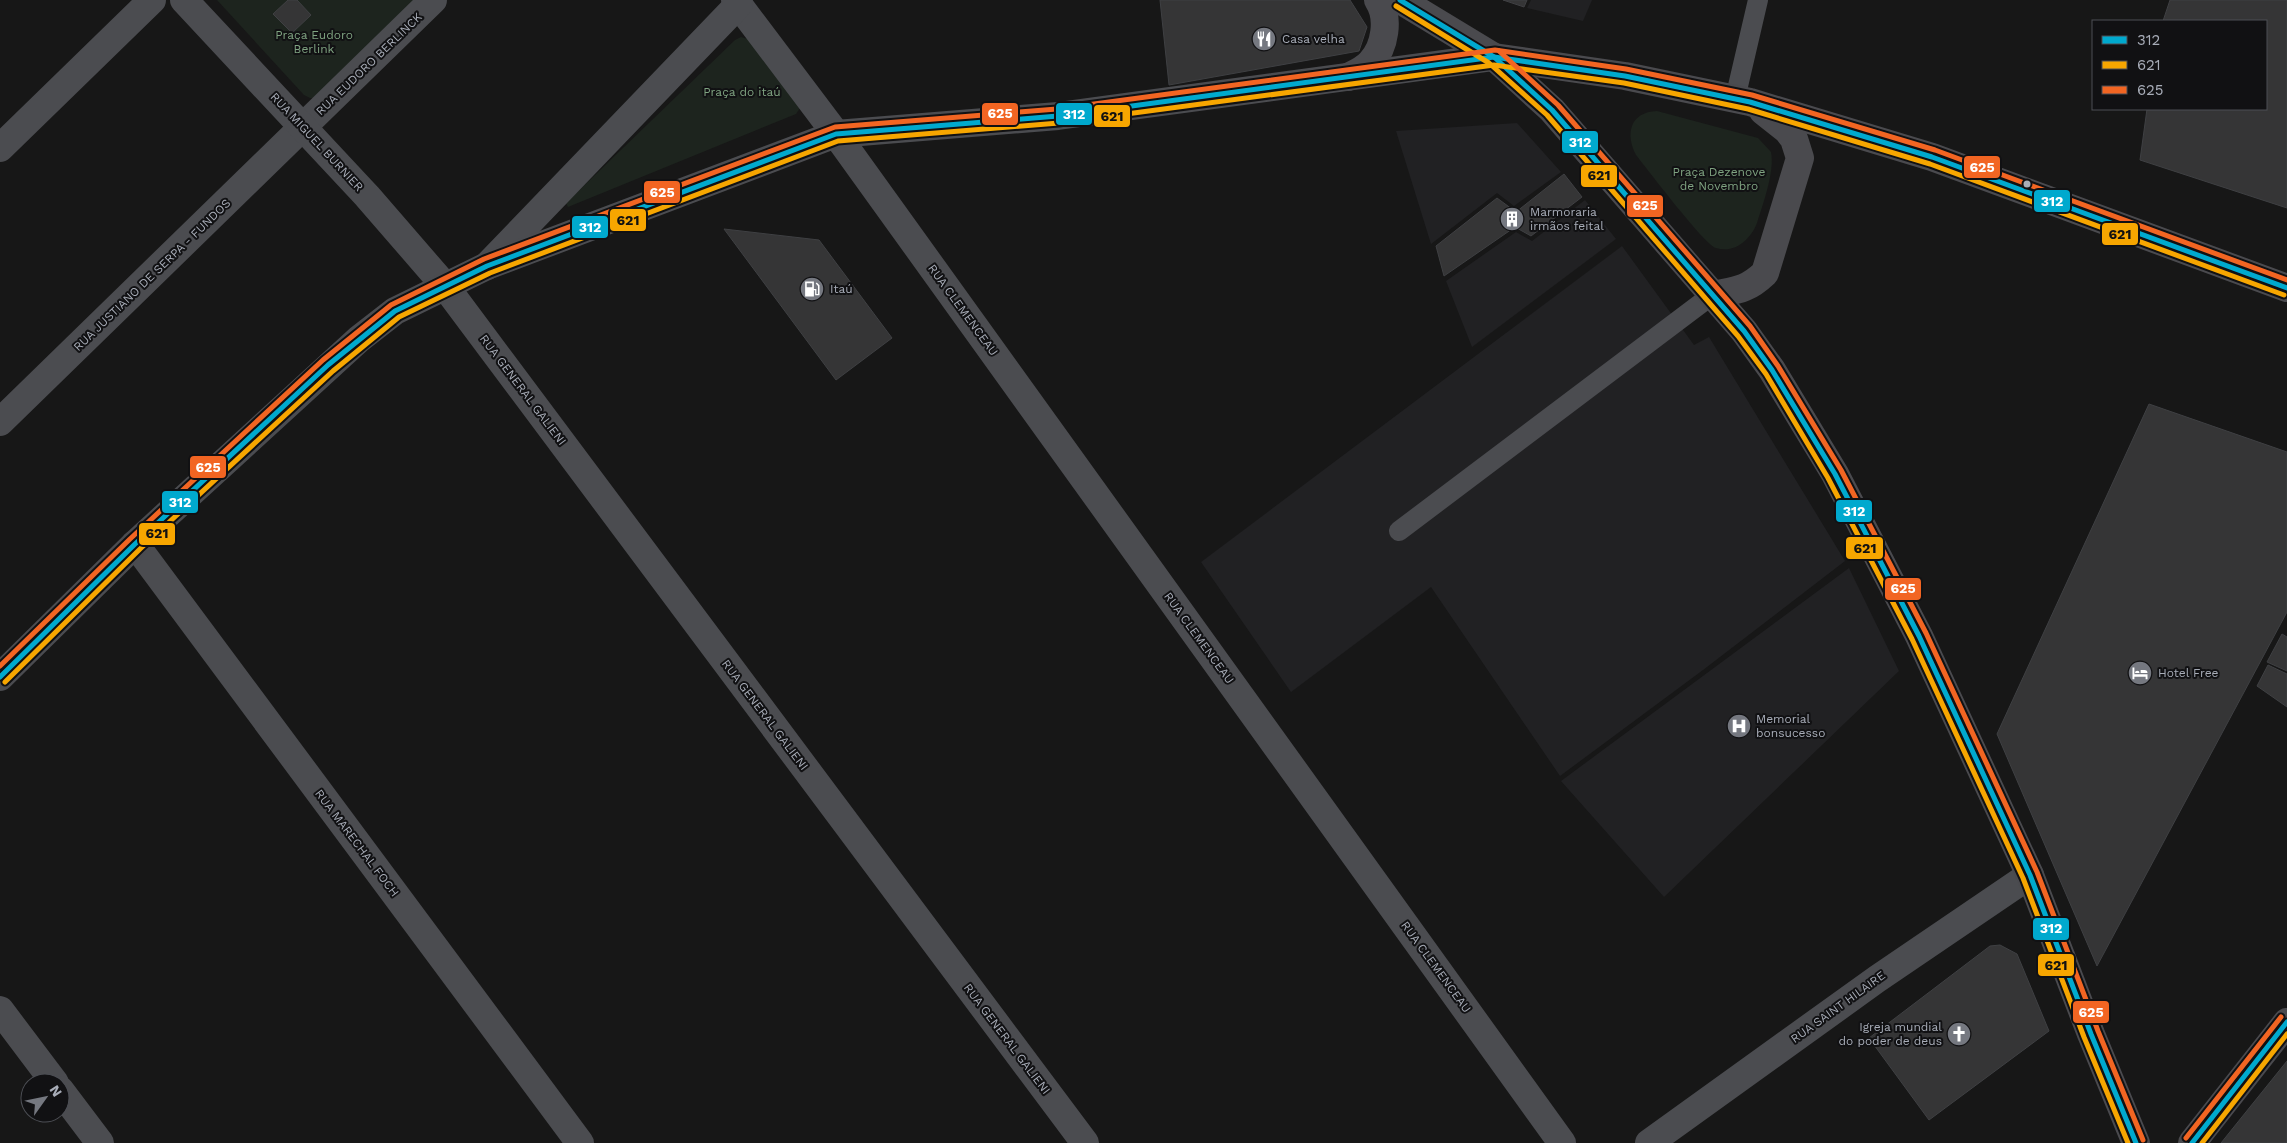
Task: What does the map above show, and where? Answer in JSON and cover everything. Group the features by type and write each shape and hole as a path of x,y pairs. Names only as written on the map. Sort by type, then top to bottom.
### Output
{"main road":[{"path":"1348,77 1371,63 1384,39 1383,14 1378,0"},
{"path":"1400,0 1494,57 1552,110 1744,331 1772,370 1840,482 1923,645 2030,876 2091,1034 2136,1143"},
{"path":"1494,57 1625,76 1742,100 1932,157 2287,288"},
{"path":"1712,295 1746,287 1753,284 1765,273 1800,158 1794,138 1787,130 1742,100"},
{"path":"2192,1143 2287,1022"}],"street":[{"path":"0,148 152,0"},
{"name":"RUA MIGUEL BURNIER","path":"184,0 304,127 446,286"},
{"name":"RUA EUDORO BERLINCK","path":"304,127 434,0"},
{"path":"487,266 737,2"},
{"name":"RUA CLEMENCEAU","path":"737,2 836,134 1562,1143"},
{"path":"0,677 135,544 359,339 395,311 487,266 836,134 1058,116 1494,57"},
{"name":"RUA JUSTIANO DE SERPA - FUNDOS","path":"0,422 304,127"},
{"name":"RUA GENERAL GALIENI","path":"446,286 1085,1143"},
{"name":"RUA MARECHAL FOCH","path":"135,544 580,1143"},
{"name":"RUA SAINT HILAIRE","path":"1649,1143 1877,979 2030,876"},
{"path":"0,1010 47,1073"},
{"path":"70,1103 100,1143"}],"lane":[{"path":"1742,100 1758,0"},
{"path":"1399,531 1712,295"}],"shaded area":[{"path":"1531,0 1592,0 1583,21 1527,8"},
{"path":"1517,123 1561,172 1514,206 1497,193 1431,244 1396,131"},
{"path":"1585,200 1616,239 1472,347 1446,281 1516,232 1532,241"},
{"path":"1622,246 1694,345 1709,337 1845,561 1560,776 1431,587 1291,692 1201,562"},
{"name":"Memorial bonsucesso","path":"1849,568 1899,671 1664,897 1561,781"}],"green space":[{"name":"Praça Eudoro Berlink","path":"217,0 418,0 314,98 310,98 304,95"},
{"name":"Praça do itaú","path":"741,37 751,40 800,108 796,114 568,207 566,203 735,40"},
{"name":"Praça Dezenove de Novembro","path":"1657,111 1758,138 1771,152 1770,178 1757,223 1751,234 1741,244 1730,249 1723,249 1716,248 1710,243 1689,221 1636,155 1631,139 1632,125 1641,115"}],"building":[{"path":"288,0 297,0 311,15 292,33 273,14"},
{"name":"Casa velha","path":"1160,0 1350,0 1367,27 1359,51 1169,85"},
{"path":"1503,0 1527,0 1524,7"},
{"path":"2170,0 2287,0 2287,208 2140,160 2147,110 2267,110 2267,20 2163,20"},
{"name":"Marmoraria irmãos feital","path":"1564,174 1582,197 1531,236 1515,227 1444,276 1436,246 1497,198 1516,212"},
{"name":"Itaú","path":"724,229 819,240 892,338 836,380"},
{"name":"Hotel Free","path":"2149,404 2287,452 2287,612 2097,966 1997,734"},
{"path":"2282,634 2287,637 2287,671 2267,662"},
{"path":"2268,665 2287,674 2287,707 2257,686"},
{"name":"Igreja mundial do poder de deus","path":"2000,945 2017,954 2049,1031 1929,1120 1869,1038 1990,946"},
{"path":"2287,1061 2287,1143 2221,1143"}],"transit line":[{"name":"312","path":"1400,0 1494,57 1552,110 1744,331 1772,370 1835,474 1919,636 2030,875 2091,1034 2136,1143"},
{"name":"621","path":"1396,6 1489,63 1547,115 1738,336 1766,374 1828,478 1912,639 2023,878 2084,1037 2128,1143"},
{"name":"625","path":"0,666 130,539 323,360 391,305 484,259 835,127 1057,109 1495,50 1626,69 1752,95 1935,150 2287,280"},
{"name":"625","path":"1499,51 1558,105 1750,326 1778,366 1841,470 1926,633 2037,872 2098,1031 2143,1140"},
{"name":"312","path":"0,677 135,544 328,365 395,311 487,266 836,134 1058,116 1494,57 1625,76 1750,102 1932,157 2287,288"},
{"name":"621","path":"5,682 140,549 333,371 399,317 490,273 838,141 1059,123 1494,65 1624,83 1748,109 1930,164 2284,295"},
{"name":"625","path":"2186,1138 2281,1017"},
{"name":"312","path":"2192,1143 2287,1022"},
{"name":"621","path":"2202,1143 2287,1034"}],"place":[{"name":"Casa velha","path":"1264,39"},
{"name":"Marmoraria irmãos feital","path":"1512,219"},
{"name":"Itaú","path":"812,289"},
{"name":"Hotel Free","path":"2140,673"},
{"name":"Memorial bonsucesso","path":"1739,726"},
{"name":"Igreja mundial do poder de deus","path":"1959,1034"}]}
